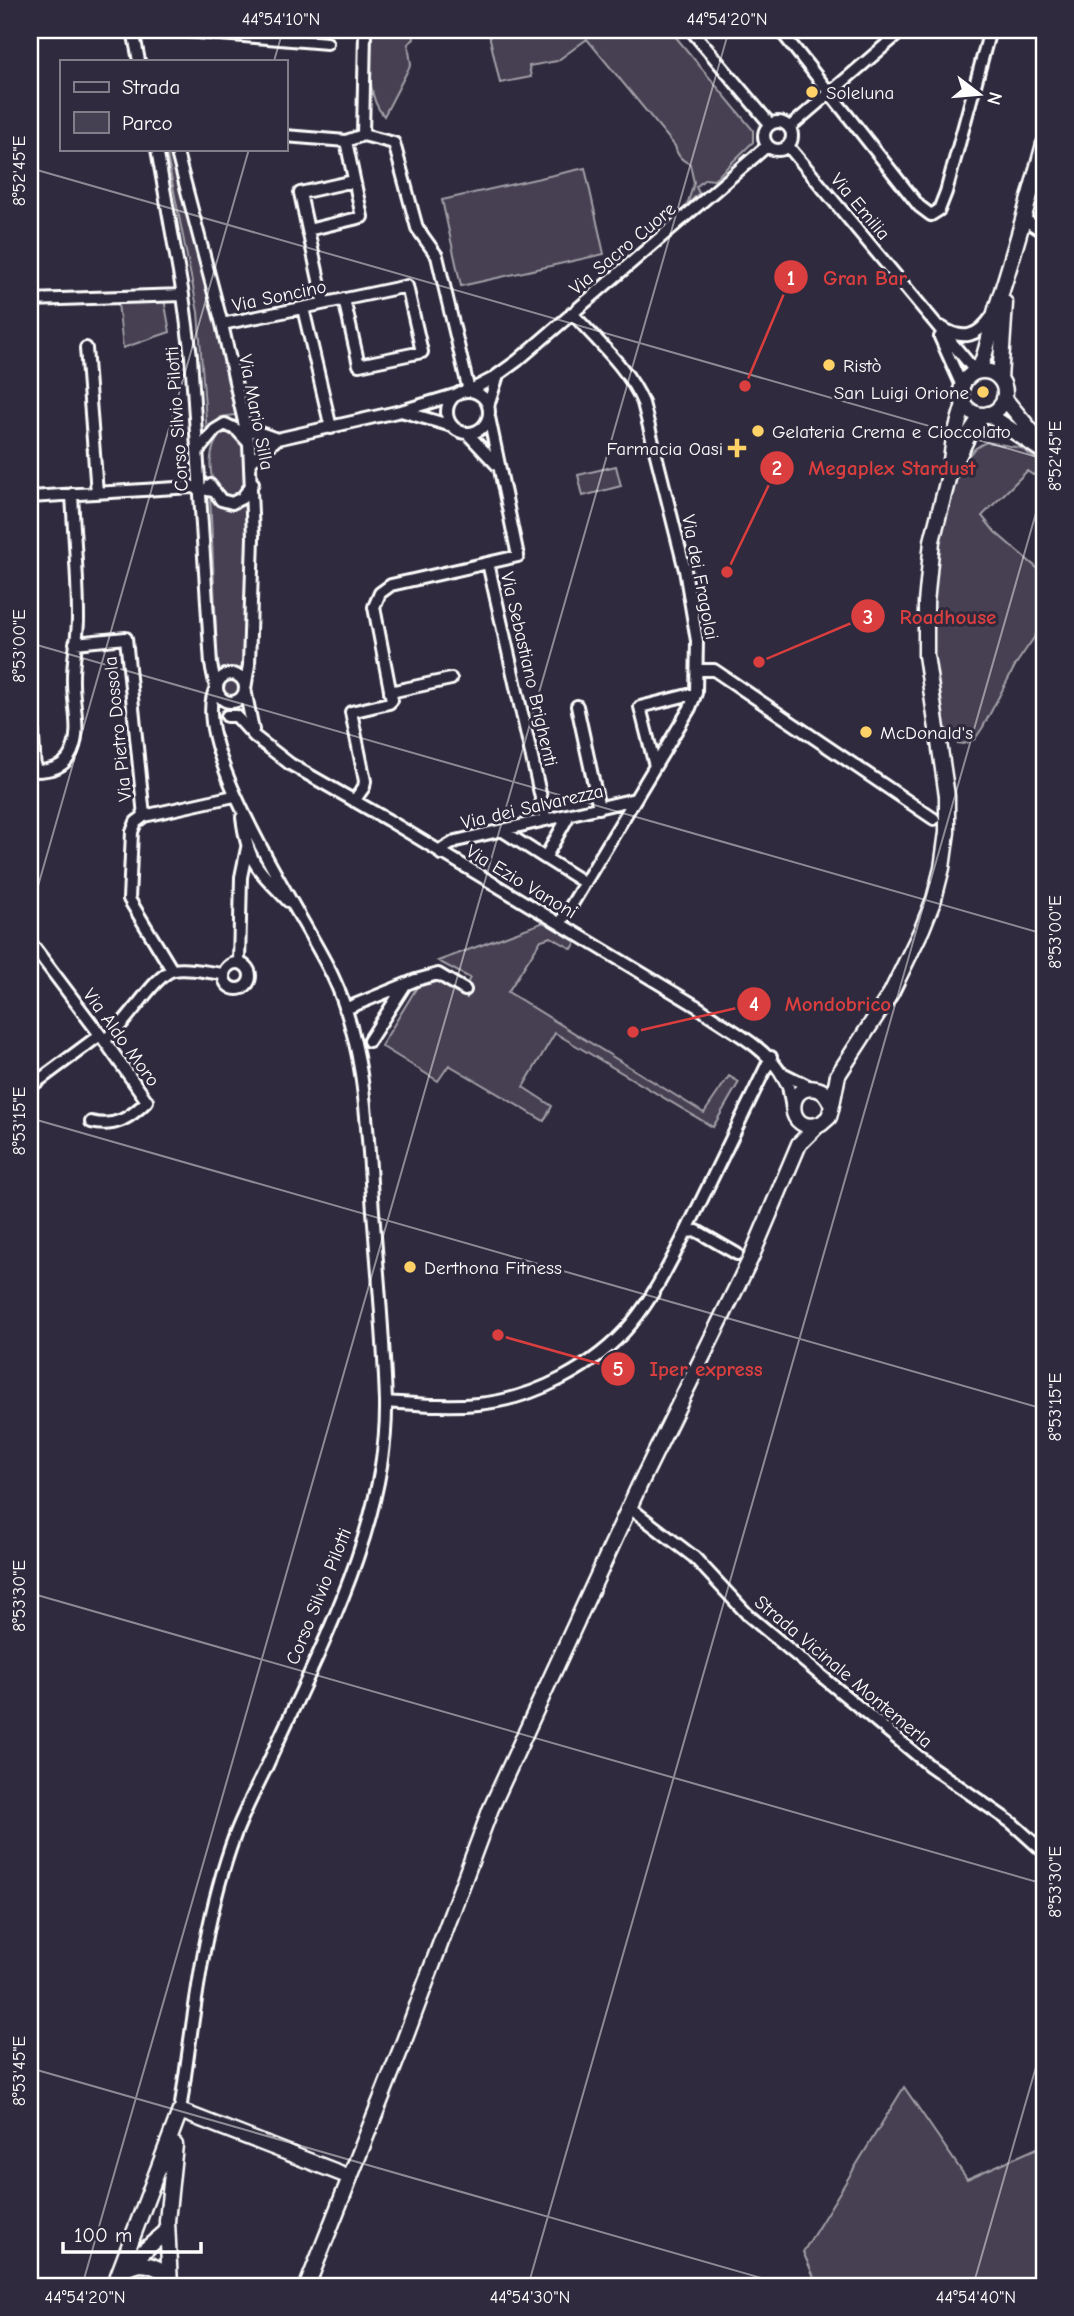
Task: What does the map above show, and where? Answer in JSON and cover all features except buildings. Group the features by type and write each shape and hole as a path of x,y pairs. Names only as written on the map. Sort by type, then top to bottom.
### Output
{"main road":[{"path":"307,2286 409,2028 491,1808 629,1507 750,1260 799,1144 829,1117 838,1075 891,993 934,899 947,832 947,796 926,655 926,603 932,541 964,404 962,386 983,362 1044,144"},
{"path":"949,475 968,436 985,414 998,408 1004,398 1005,391 1000,379 1007,282"},
{"path":"977,372 990,372 1000,379"},
{"path":"1004,398 1044,446"},
{"path":"964,404 969,409 985,414 1044,452"},
{"path":"789,1167 793,1145 793,1102 800,1092 824,1081 844,1064"},
{"path":"812,1088 824,1092 831,1104"},
{"path":"793,1112 801,1123 817,1126"},
{"path":"117,2280 180,2111 350,2177"},
{"name":"Corso Silvio Pilotti","path":"170,2281 167,2226 170,2177 180,2111"},
{"path":"117,2280 167,2226 159,2217 149,2217 136,2226"},
{"path":"117,2280 133,2264 145,2263 155,2266 170,2281"}],"street":[{"path":"133,30 139,60"},
{"path":"174,30 327,43"},
{"path":"363,135 365,30"},
{"path":"691,30 770,124"},
{"path":"780,30 919,206 931,215 939,210 946,192 990,30"},
{"path":"790,127 903,30"},
{"path":"778,121 790,127 793,135 788,146 780,150 767,146 764,134 770,124 778,121"},
{"path":"287,135 346,141 363,135 394,144 417,229 437,256 463,392"},
{"path":"308,230 362,218 346,141"},
{"name":"Via Sacro Cuore","path":"463,392 517,361 767,146"},
{"name":"Via Emilia","path":"788,146 977,372"},
{"name":"Corso Silvio Pilotti","path":"158,150 191,356 211,664 216,688 212,695 212,713 217,746 242,813 334,978 354,1033 365,1104 386,1402 380,1473 359,1550 341,1602 240,1823 219,1882 205,1940 180,2111"},
{"name":"Via Mario Silla","path":"176,150 222,324 249,444 253,483 249,665 245,688"},
{"path":"183,172 186,150"},
{"path":"324,303 300,193 355,181"},
{"path":"1024,219 1044,232"},
{"name":"Via Soncino","path":"222,324 407,286 422,352 359,365 344,299"},
{"path":"30,300 183,295"},
{"path":"303,308 331,428"},
{"path":"933,322 946,331 968,335 985,326 996,311"},
{"name":"Via dei Fragolai","path":"560,924 696,693 698,670 697,640 685,570 643,403 629,379 572,313"},
{"name":"Via Emilia","path":"933,322 962,386"},
{"path":"86,348 97,493"},
{"path":"468,434 485,425 498,374"},
{"path":"452,426 447,415 449,403 463,392"},
{"path":"251,462 277,439 401,411 463,392 483,397 489,412"},
{"path":"401,411 452,426 468,434 498,466"},
{"name":"Via Sebastiano Brighenti","path":"489,412 518,556 488,563 546,820"},
{"path":"198,451 215,430 225,424 237,430 249,444"},
{"path":"246,428 277,439"},
{"path":"199,464 213,491 221,500 232,503 242,498 253,483"},
{"path":"30,497 200,487 213,491"},
{"path":"30,684 33,771 46,771 60,766 69,757 77,729 73,682 78,620 72,495"},
{"path":"354,801 364,788 365,781 351,712 392,700 374,607 380,593 391,585 488,563"},
{"name":"Via Pietro Dossola","path":"75,643 126,638 144,816 234,796"},
{"path":"698,670 714,670 934,819"},
{"path":"237,701 225,702 218,696 216,688 219,680 230,674 242,679 254,736"},
{"path":"390,692 451,679"},
{"path":"217,746 221,725 243,695 245,688"},
{"path":"655,766 640,706 696,693"},
{"path":"577,706 599,808"},
{"name":"Via Ezio Vanoni","path":"227,716 236,716 254,736 290,764 698,1007 771,1057 788,1086 793,1112"},
{"name":"Via dei Salvarezza","path":"441,854 444,848 456,841 635,799"},
{"name":"Corso Silvio Pilotti","path":"242,813 249,853 261,872 299,913"},
{"path":"545,858 569,815"},
{"path":"144,816 136,822 132,832 129,899 173,971"},
{"path":"503,831 585,883"},
{"path":"239,963 240,887 242,868 249,853 257,852 268,857 261,872 240,887"},
{"name":"Via Aldo Moro","path":"30,942 147,1101 134,1114 106,1126 91,1122"},
{"path":"239,963 246,967 249,975 244,986 232,988 226,982 224,974 231,964 239,963"},
{"path":"30,1087 102,1037 121,1028 159,980 173,971 224,974"},
{"path":"345,1009 438,974 465,990"},
{"path":"369,1041 405,985"},
{"path":"386,1402 480,1404 545,1388 603,1351 631,1324 654,1291 687,1232 771,1057"},
{"path":"780,1072 812,1088"},
{"path":"687,1232 698,1231 737,1254"},
{"name":"Strada Vicinale Montemerla","path":"629,1507 694,1557 748,1615 930,1766 1012,1823 1044,1852"}],"green space":[{"path":"372,30 412,30 414,39 408,44 411,64 384,116 371,87"},
{"path":"488,30 670,30 753,130 753,142 714,180 705,179 696,187 699,193 687,205 694,183 690,164 680,157 675,146 587,39 557,61 529,66 531,77 500,83"},
{"path":"172,150 237,411 235,415 221,417 207,434 198,312 167,156"},
{"path":"585,168 604,254 461,286 442,200"},
{"path":"164,299 170,332 123,348 118,303"},
{"path":"225,431 232,434 242,445 247,462 246,485 234,499 223,496 217,490 211,473 210,463 215,444"},
{"path":"987,442 1021,448 1044,465 1044,476 1039,471 1033,475 1027,471 982,516 995,532 1044,574 1044,623 1016,664 975,739 963,744 957,743 944,732 933,660 932,595 938,547 955,479 968,456"},
{"path":"616,466 621,486 583,496 578,475"},
{"path":"210,494 219,503 229,507 240,506 250,499 244,676 231,671 218,676"},
{"path":"232,679 239,682 242,689 239,696 232,699 225,696 222,689 225,682"},
{"path":"544,922 576,942 572,949 551,937 541,940 508,992 704,1113 729,1076 739,1082 713,1127 555,1033 523,1087 552,1106 544,1121 449,1065 438,1081 381,1046 417,987 434,980 467,998 471,988 466,985 470,978 438,961"},
{"path":"904,2087 967,2179 1044,2145 1044,2286 818,2286 803,2252"}],"place":[{"name":"Soleluna","path":"812,92"},
{"name":"Ristò","path":"829,365"},
{"name":"Gran Bar","path":"745,386"},
{"name":"San Luigi Orione","path":"983,392"},
{"name":"Gelateria Crema e Cioccolato","path":"758,431"},
{"name":"Farmacia Oasi","path":"737,448"},
{"name":"Megaplex Stardust","path":"727,572"},
{"name":"Roadhouse","path":"759,662"},
{"name":"McDonald's","path":"866,732"},
{"name":"Mondobrico","path":"633,1032"},
{"name":"Derthona Fitness","path":"410,1267"},
{"name":"Iper express","path":"498,1335"}]}
